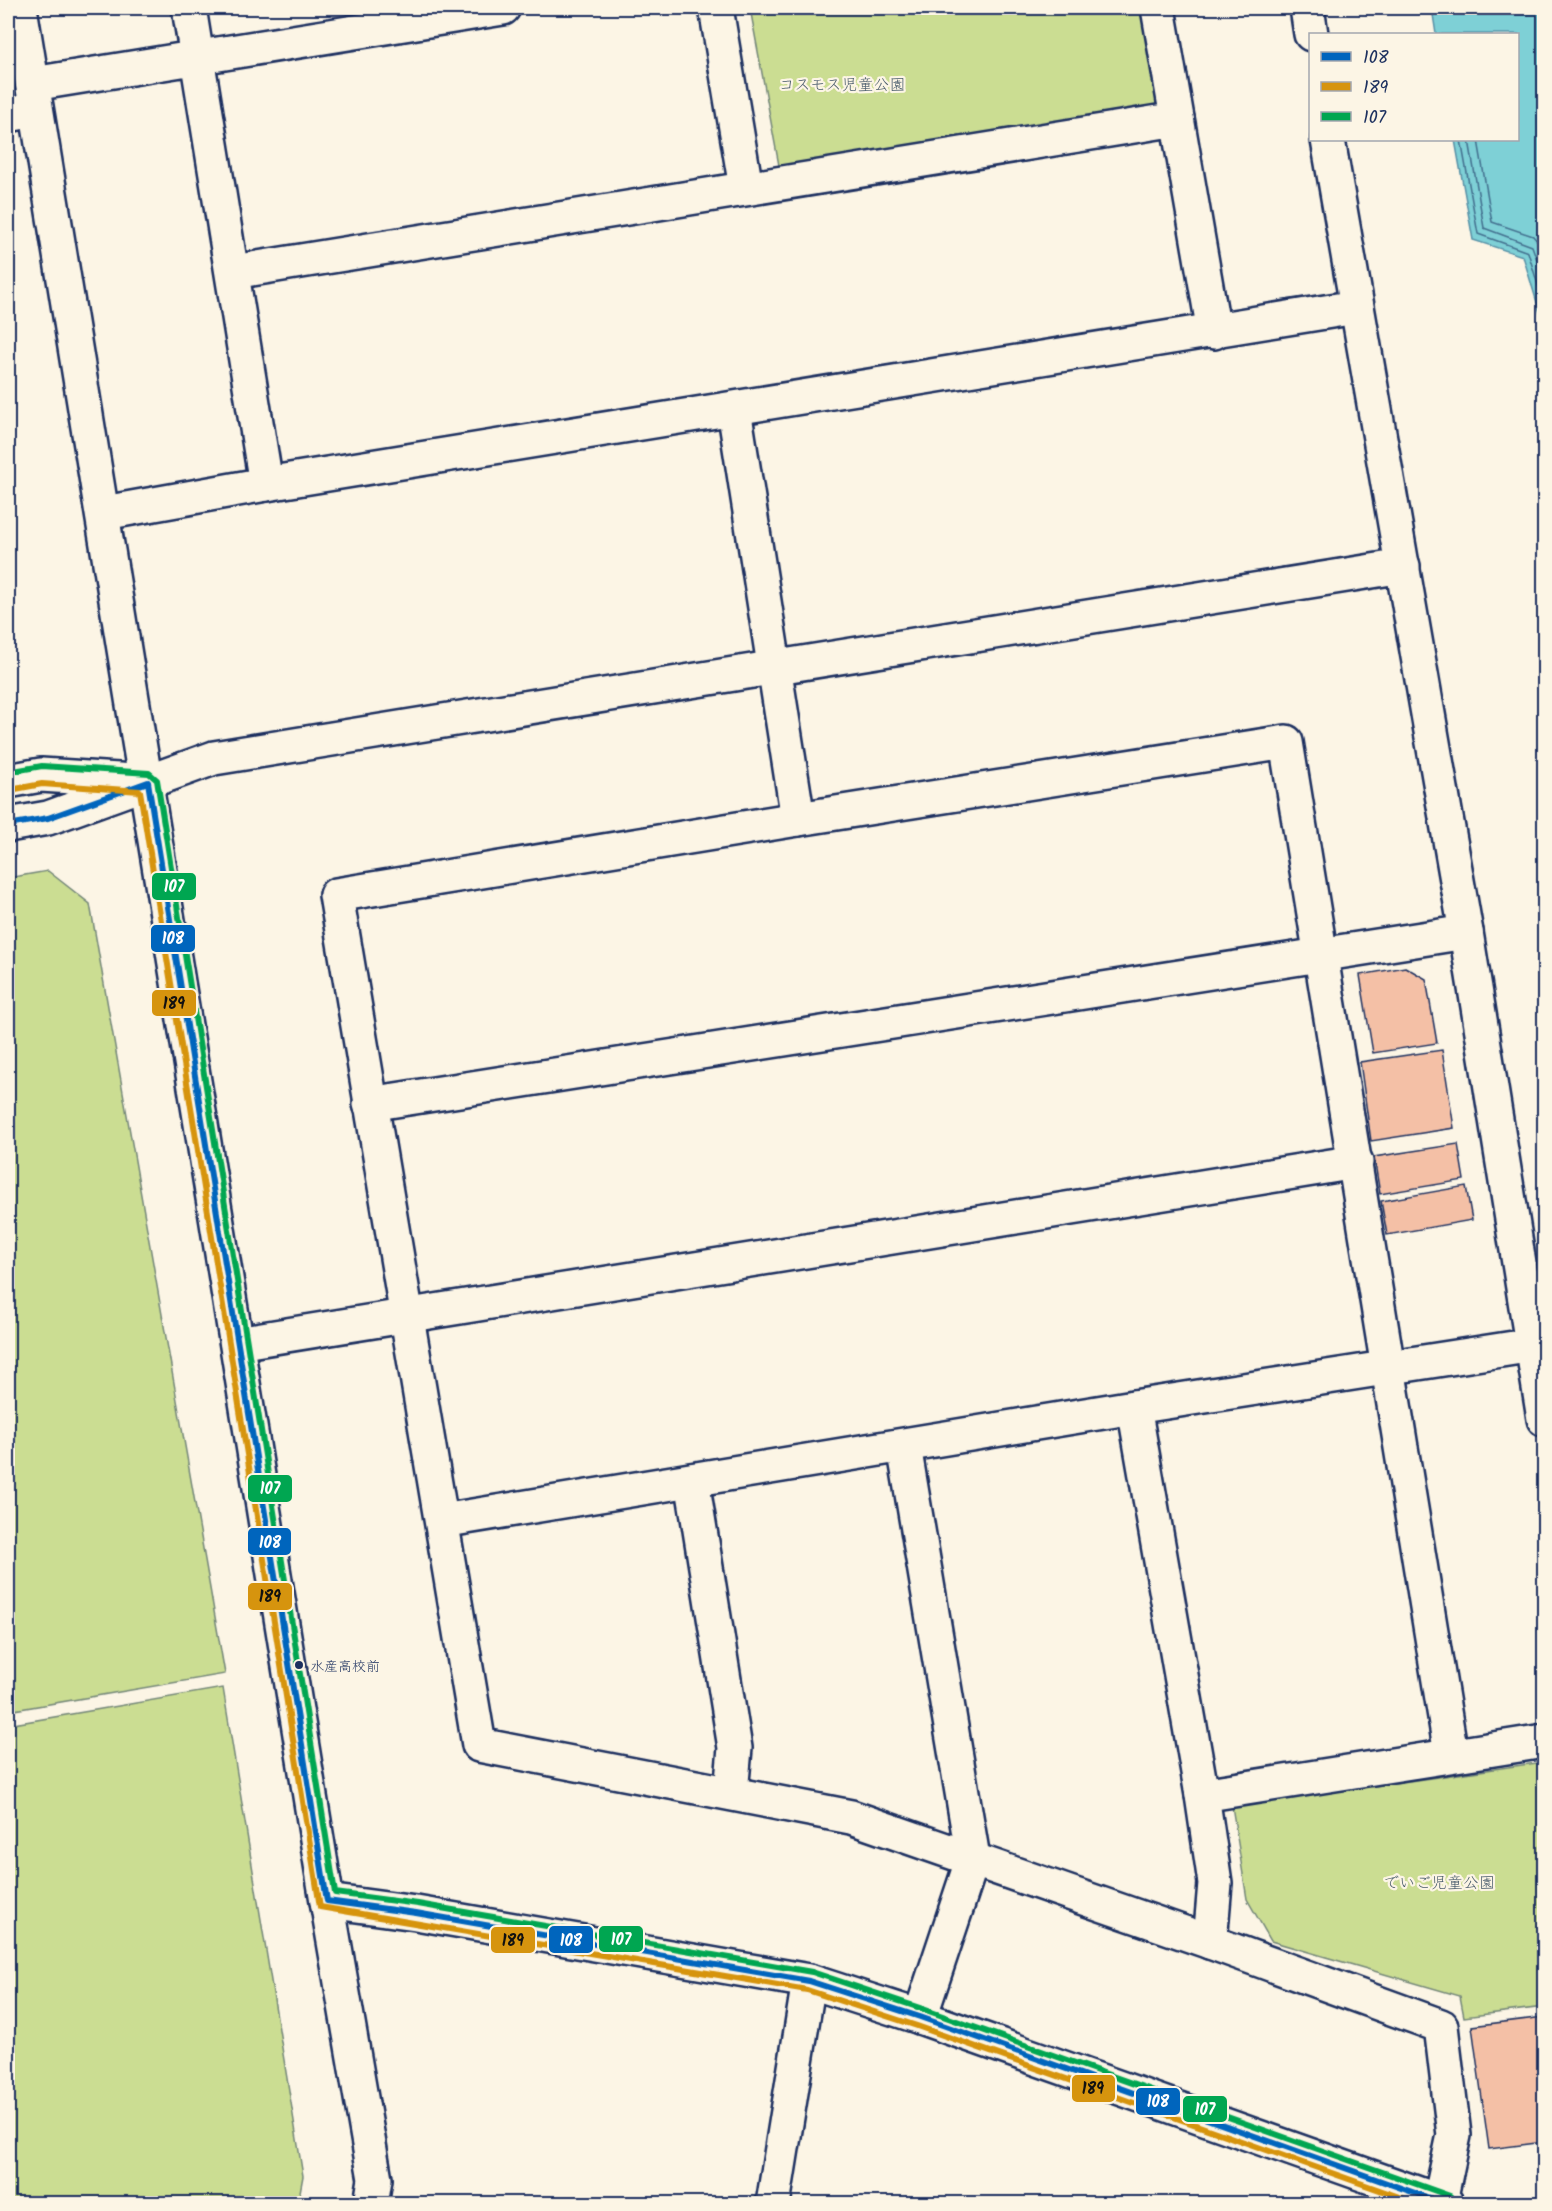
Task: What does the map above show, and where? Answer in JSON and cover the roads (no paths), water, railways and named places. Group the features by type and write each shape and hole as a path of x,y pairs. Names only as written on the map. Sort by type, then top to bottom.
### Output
{"street":[{"path":"20,8 25,103 104,513 327,1901 375,2179 371,2204"},
{"path":"189,8 266,484"},
{"path":"25,103 196,58 503,8"},
{"path":"716,8 746,188"},
{"path":"1158,8 1214,332"},
{"path":"1307,8 1311,33"},
{"path":"233,272 1177,119"},
{"path":"1328,141 1466,932 1545,1419"},
{"path":"104,513 266,484 1356,308"},
{"path":"734,409 798,819"},
{"path":"8,825 48,818 214,758 1402,566"},
{"path":"327,1901 416,1913 810,1981 920,2017 1390,2194 1443,2203 1454,2135 1441,2026 973,1858 851,1817 479,1745 336,895 1286,742 1451,1754"},
{"path":"8,781 41,775 148,782"},
{"path":"370,1104 1466,932"},
{"path":"237,1343 1356,1162"},
{"path":"442,1521 1134,1407 1533,1346"},
{"path":"1134,1407 1202,1794 1215,1884 1210,1942"},
{"path":"904,1446 973,1858 920,2017"},
{"path":"692,1480 735,1748 731,1793"},
{"path":"1202,1794 1545,1741"},
{"path":"773,2204 810,1981"}],"water":[{"path":"1432,8 1544,8 1544,326 1523,256 1473,240 1455,141 1519,141 1519,33 1436,33"}],"place":[{"name":"水産高校前","path":"299,1665"}],"park label":[{"name":"コスモス児童公園","path":"842,84"},
{"name":"でいご児童公園","path":"1439,1882"}]}
